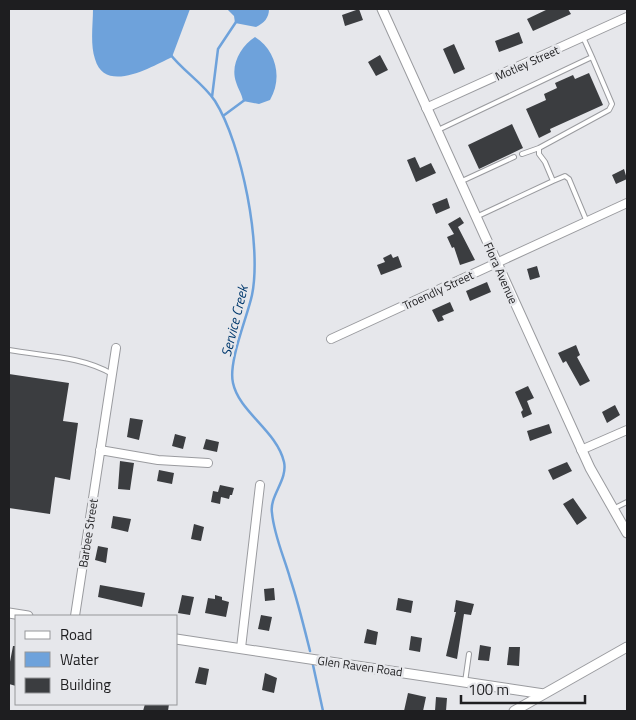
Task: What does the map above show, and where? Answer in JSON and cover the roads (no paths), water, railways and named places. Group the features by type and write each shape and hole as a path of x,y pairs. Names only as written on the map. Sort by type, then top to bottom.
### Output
{"street":[{"name":"Flora Avenue","path":"382,9 581,450 627,533"},
{"name":"Motley Street","path":"426,108 627,17"},
{"name":"Troendly Street","path":"330,340 627,203"},
{"name":"Barbee Street","path":"75,615 116,348"},
{"path":"581,450 627,430"},
{"path":"100,450 158,460 208,464"},
{"path":"240,648 260,485"},
{"path":"9,613 22,615"},
{"name":"Glen Raven Road","path":"178,639 544,694"},
{"path":"514,711 627,647"}],"lane":[{"path":"522,154 539,148 609,110 612,104 583,37"},
{"path":"436,131 592,57"},
{"path":"539,148 539,154 545,162 553,181"},
{"path":"460,182 514,157"},
{"path":"476,217 565,176 569,178 587,222"},
{"path":"9,350 69,359 102,368 112,374"},
{"path":"613,509 627,502"},
{"path":"465,682 469,654"}],"water":[{"path":"93,9 190,9 172,57 142,71 119,77 109,75 100,70 95,59 92,41"},
{"path":"227,9 269,9 266,20 256,27 235,23 234,16"},
{"path":"255,37 268,49 277,74 274,92 270,100 259,104 243,101 234,69 241,51"}],"waterway":[{"path":"212,97 218,49 236,22"},
{"name":"Service Creek","path":"170,54 205,88 215,101 234,143 241,168 252,223 254,274 252,295 235,352 232,374 233,383 250,413 274,441 284,462 285,469 273,500 273,521 310,651"},
{"path":"223,116 246,99"},
{"name":"Service Creek","path":"313,665 323,711"}]}
